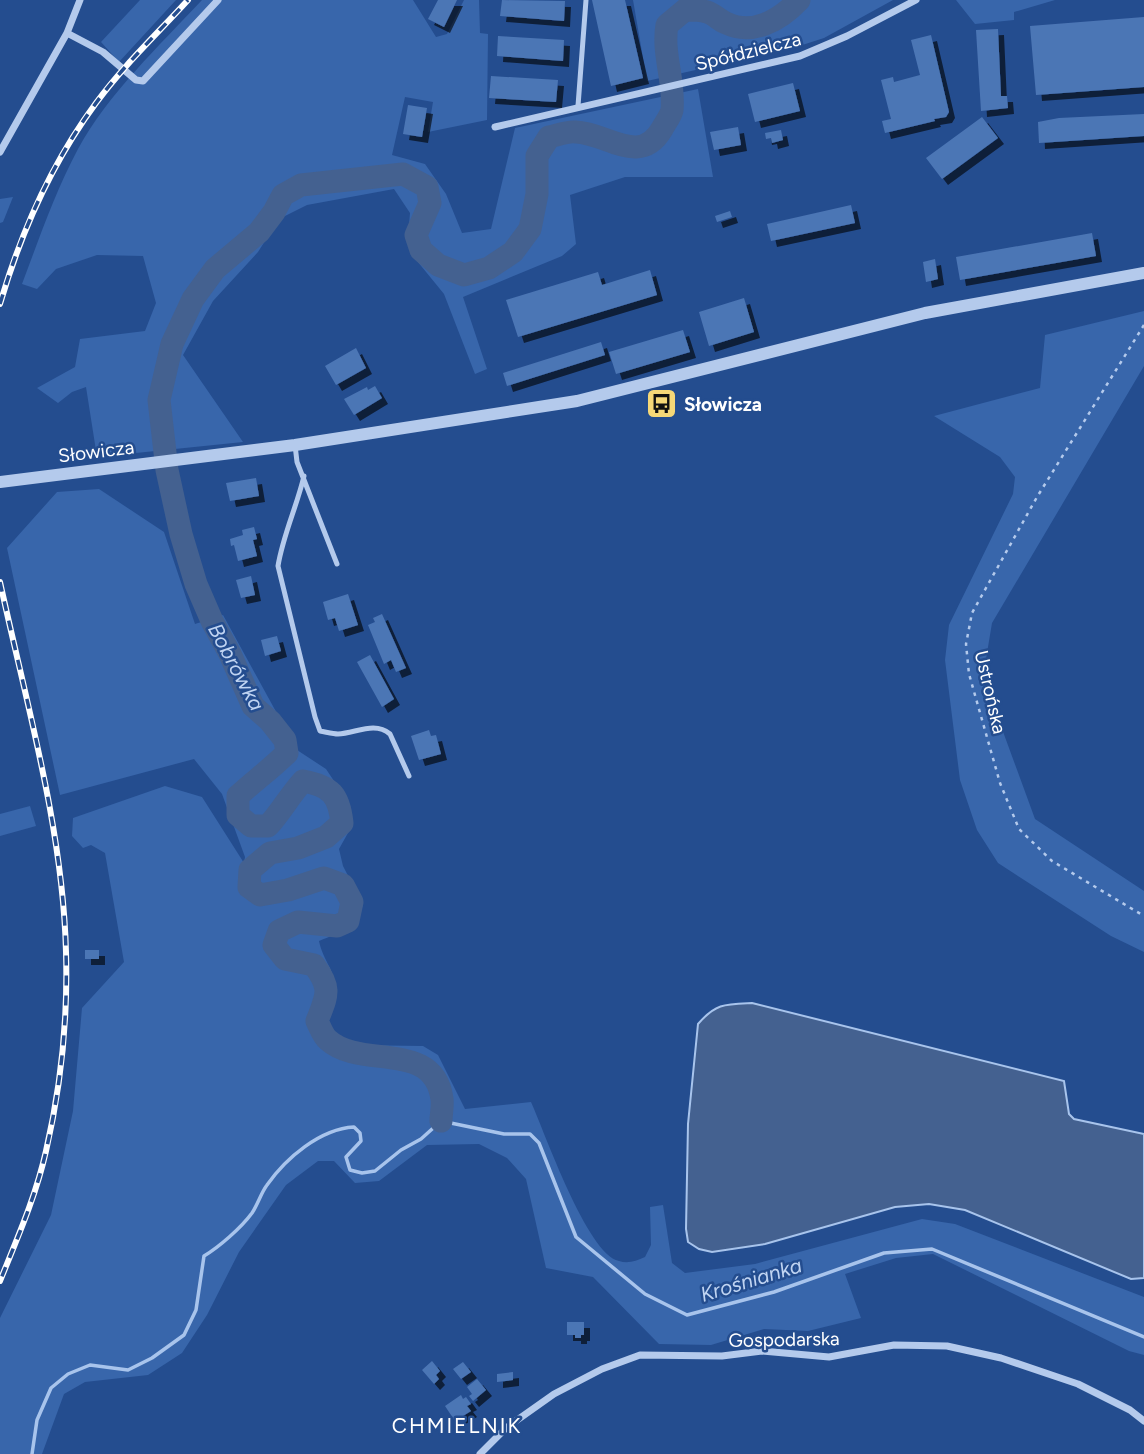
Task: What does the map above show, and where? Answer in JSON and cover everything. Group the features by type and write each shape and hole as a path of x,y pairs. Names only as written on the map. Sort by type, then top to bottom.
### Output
{"street":[{"path":"0,152 66,33 80,0"},
{"path":"66,33 103,52 135,80 143,81 218,0"},
{"name":"Spółdzielcza","path":"495,127 800,56 847,36 916,0"},
{"name":"Słowicza","path":"0,482 295,445 578,401 925,313 1144,273"},
{"name":"Gospodarska","path":"480,1454 506,1428 554,1394 602,1369 640,1355 722,1356 762,1351 829,1357 894,1345 947,1346 1001,1358 1078,1384 1130,1410 1144,1421"}],"lane":[{"path":"578,106 586,0"},
{"path":"295,445 297,462 337,564"},
{"path":"304,476 281,548 278,566 315,717 320,731 338,734 374,727 385,729 390,734 409,776"}],"path":[{"name":"Ustrońska","path":"1144,325 1037,497 972,613 966,644 969,674 1000,783 1019,829 1052,861 1144,915"}],"shaded area":[{"path":"140,0 176,0 119,62 101,42"},
{"path":"202,0 413,0 436,37 447,34 464,0 479,0 480,33 488,34 487,120 428,132 433,102 405,97 392,155 425,164 446,194 462,233 491,229 515,128 698,89 713,177 625,177 570,195 576,244 562,256 463,297 487,369 475,374 444,294 413,256 408,237 410,213 394,189 307,205 279,219 258,252 213,301 183,355 243,442 97,457 86,387 72,392 58,403 37,388 75,367 80,339 145,331 156,303 143,256 97,255 56,269 37,289 22,284 62,182 90,129 135,71"},
{"path":"633,0 893,0 824,38 793,48 647,81"},
{"path":"956,0 1055,0 1014,12 1014,20 975,24"},
{"path":"13,197 3,222 0,223 0,199"},
{"path":"1144,311 1144,366 992,623 983,677 1035,819 1144,891 1144,952 1111,936 998,863 977,830 960,780 945,660 949,625 1013,494 1015,477 1000,457 934,416 1040,388 1045,335"},
{"path":"99,489 164,532 195,624 223,615 297,750 326,769 350,805 353,824 339,849 343,866 363,905 351,926 319,941 333,981 324,1020 332,1035 347,1045 423,1046 438,1055 465,1109 531,1102 581,1216 594,1238 607,1253 619,1261 632,1262 645,1257 651,1245 650,1207 663,1205 672,1263 685,1273 755,1264 922,1219 955,1224 1144,1297 1144,1355 1129,1351 933,1254 896,1258 845,1274 861,1318 808,1331 764,1329 711,1345 659,1344 593,1277 546,1268 526,1179 507,1158 479,1144 427,1145 379,1181 355,1183 334,1161 318,1161 286,1185 239,1252 207,1315 182,1353 148,1375 85,1382 64,1394 42,1454 0,1454 0,1318 51,1215 73,1111 82,1008 124,962 105,853 91,845 83,848 72,836 73,818 165,786 202,797 244,863 245,857 222,794 194,759 60,795 7,548 57,492"},
{"path":"30,806 36,826 0,836 0,814"},
{"path":"752,1003 1064,1081 1069,1114 1074,1119 1144,1134 1144,1278 1131,1279 965,1210 929,1204 895,1207 765,1244 712,1252 699,1249 688,1242 688,1124 698,1024 716,1008"}],"building":[{"path":"438,0 457,0 444,27 428,19"},
{"path":"502,0 565,1 564,21 500,16"},
{"path":"592,0 625,0 643,78 611,86"},
{"path":"1144,17 1144,87 1036,95 1030,26"},
{"path":"998,29 1001,96 1007,96 1008,108 981,111 976,30"},
{"path":"931,35 949,112 946,117 934,119 935,121 885,133 882,121 891,119 881,80 893,77 894,82 920,75 911,40"},
{"path":"498,36 564,40 563,61 497,56"},
{"path":"491,76 558,80 556,102 489,98"},
{"path":"793,83 800,111 755,122 748,94"},
{"path":"408,105 427,108 422,137 403,134"},
{"path":"1144,114 1144,136 1039,143 1038,122 1059,118"},
{"path":"982,117 998,138 942,179 926,158"},
{"path":"738,127 741,145 714,150 710,132"},
{"path":"781,130 783,140 772,143 771,138 766,139 765,133"},
{"path":"851,205 855,223 771,241 767,224"},
{"path":"730,211 732,217 717,222 715,216"},
{"path":"1092,233 1096,256 960,280 956,257"},
{"path":"935,259 938,279 926,282 923,262"},
{"path":"650,270 657,295 518,337 506,300 598,272 602,285"},
{"path":"744,298 754,332 709,346 699,312"},
{"path":"683,330 690,352 616,374 609,352"},
{"path":"601,342 605,355 507,386 503,373"},
{"path":"356,348 366,368 336,385 325,366"},
{"path":"375,386 382,398 354,415 344,399 367,387 368,390"},
{"path":"256,478 259,496 230,501 226,483"},
{"path":"254,527 257,539 253,540 257,556 238,561 230,539 243,535 242,530"},
{"path":"251,576 255,595 241,598 236,580"},
{"path":"348,594 358,625 339,631 335,618 328,620 323,602"},
{"path":"382,614 406,668 396,672 391,660 384,664 368,625 375,622 373,618"},
{"path":"277,636 281,651 265,656 261,640"},
{"path":"370,655 394,699 382,707 357,662"},
{"path":"429,730 431,736 436,735 441,754 419,760 411,736"},
{"path":"85,950 99,950 99,959 85,959"},
{"path":"567,1322 584,1322 584,1335 575,1338 575,1335 567,1335"},
{"path":"432,1361 440,1371 436,1375 439,1379 434,1384 422,1370"},
{"path":"463,1362 471,1372 461,1379 453,1369"},
{"path":"513,1372 513,1380 497,1382 497,1374"},
{"path":"477,1379 486,1390 473,1401 467,1387"},
{"path":"461,1395 471,1404 467,1406 471,1411 455,1421 445,1406"}],"waterway":[{"name":"Bobrówka","path":"441,1121 442,1099 436,1080 425,1069 411,1062 342,1049 326,1038 317,1021 326,992 320,973 314,965 285,959 274,945 279,931 298,922 337,926 348,921 352,902 343,885 324,878 288,890 260,895 249,887 250,870 270,853 298,848 326,837 342,823 339,805 332,793 303,781 268,826 251,826 238,815 238,796 287,753 285,740 253,706 196,584 181,534 167,470 159,400 172,344 193,299 215,269 259,232 283,195 301,185 403,174 427,187 430,203 416,235 421,250 438,265 464,275 489,268 513,252 530,229 537,194 537,156 549,137 576,132 633,147 644,146 662,129 672,110 666,46 667,25 685,10 699,10 736,27 756,27 783,14 799,0"},
{"name":"Krośnianka","path":"32,1454 37,1420 51,1388 68,1374 90,1365 128,1370 152,1358 184,1335 196,1310 204,1256 230,1237 247,1219 267,1185 294,1155 329,1133 354,1127 360,1133 361,1141 346,1157 350,1170 362,1173 375,1171 401,1150 421,1139 441,1121 504,1134 530,1134 539,1143 576,1237 645,1294 687,1315 774,1292 884,1253 932,1249 1144,1337"}],"railway":[{"path":"0,304 28,225 65,150 106,89 188,0"},
{"path":"0,582 51,813 66,952 66,1002 56,1102 32,1201 0,1281"}],"place":[{"name":"Słowicza","path":"661,404"}],"district":[{"name":"CHMIELNIK","path":"457,1426"}]}
